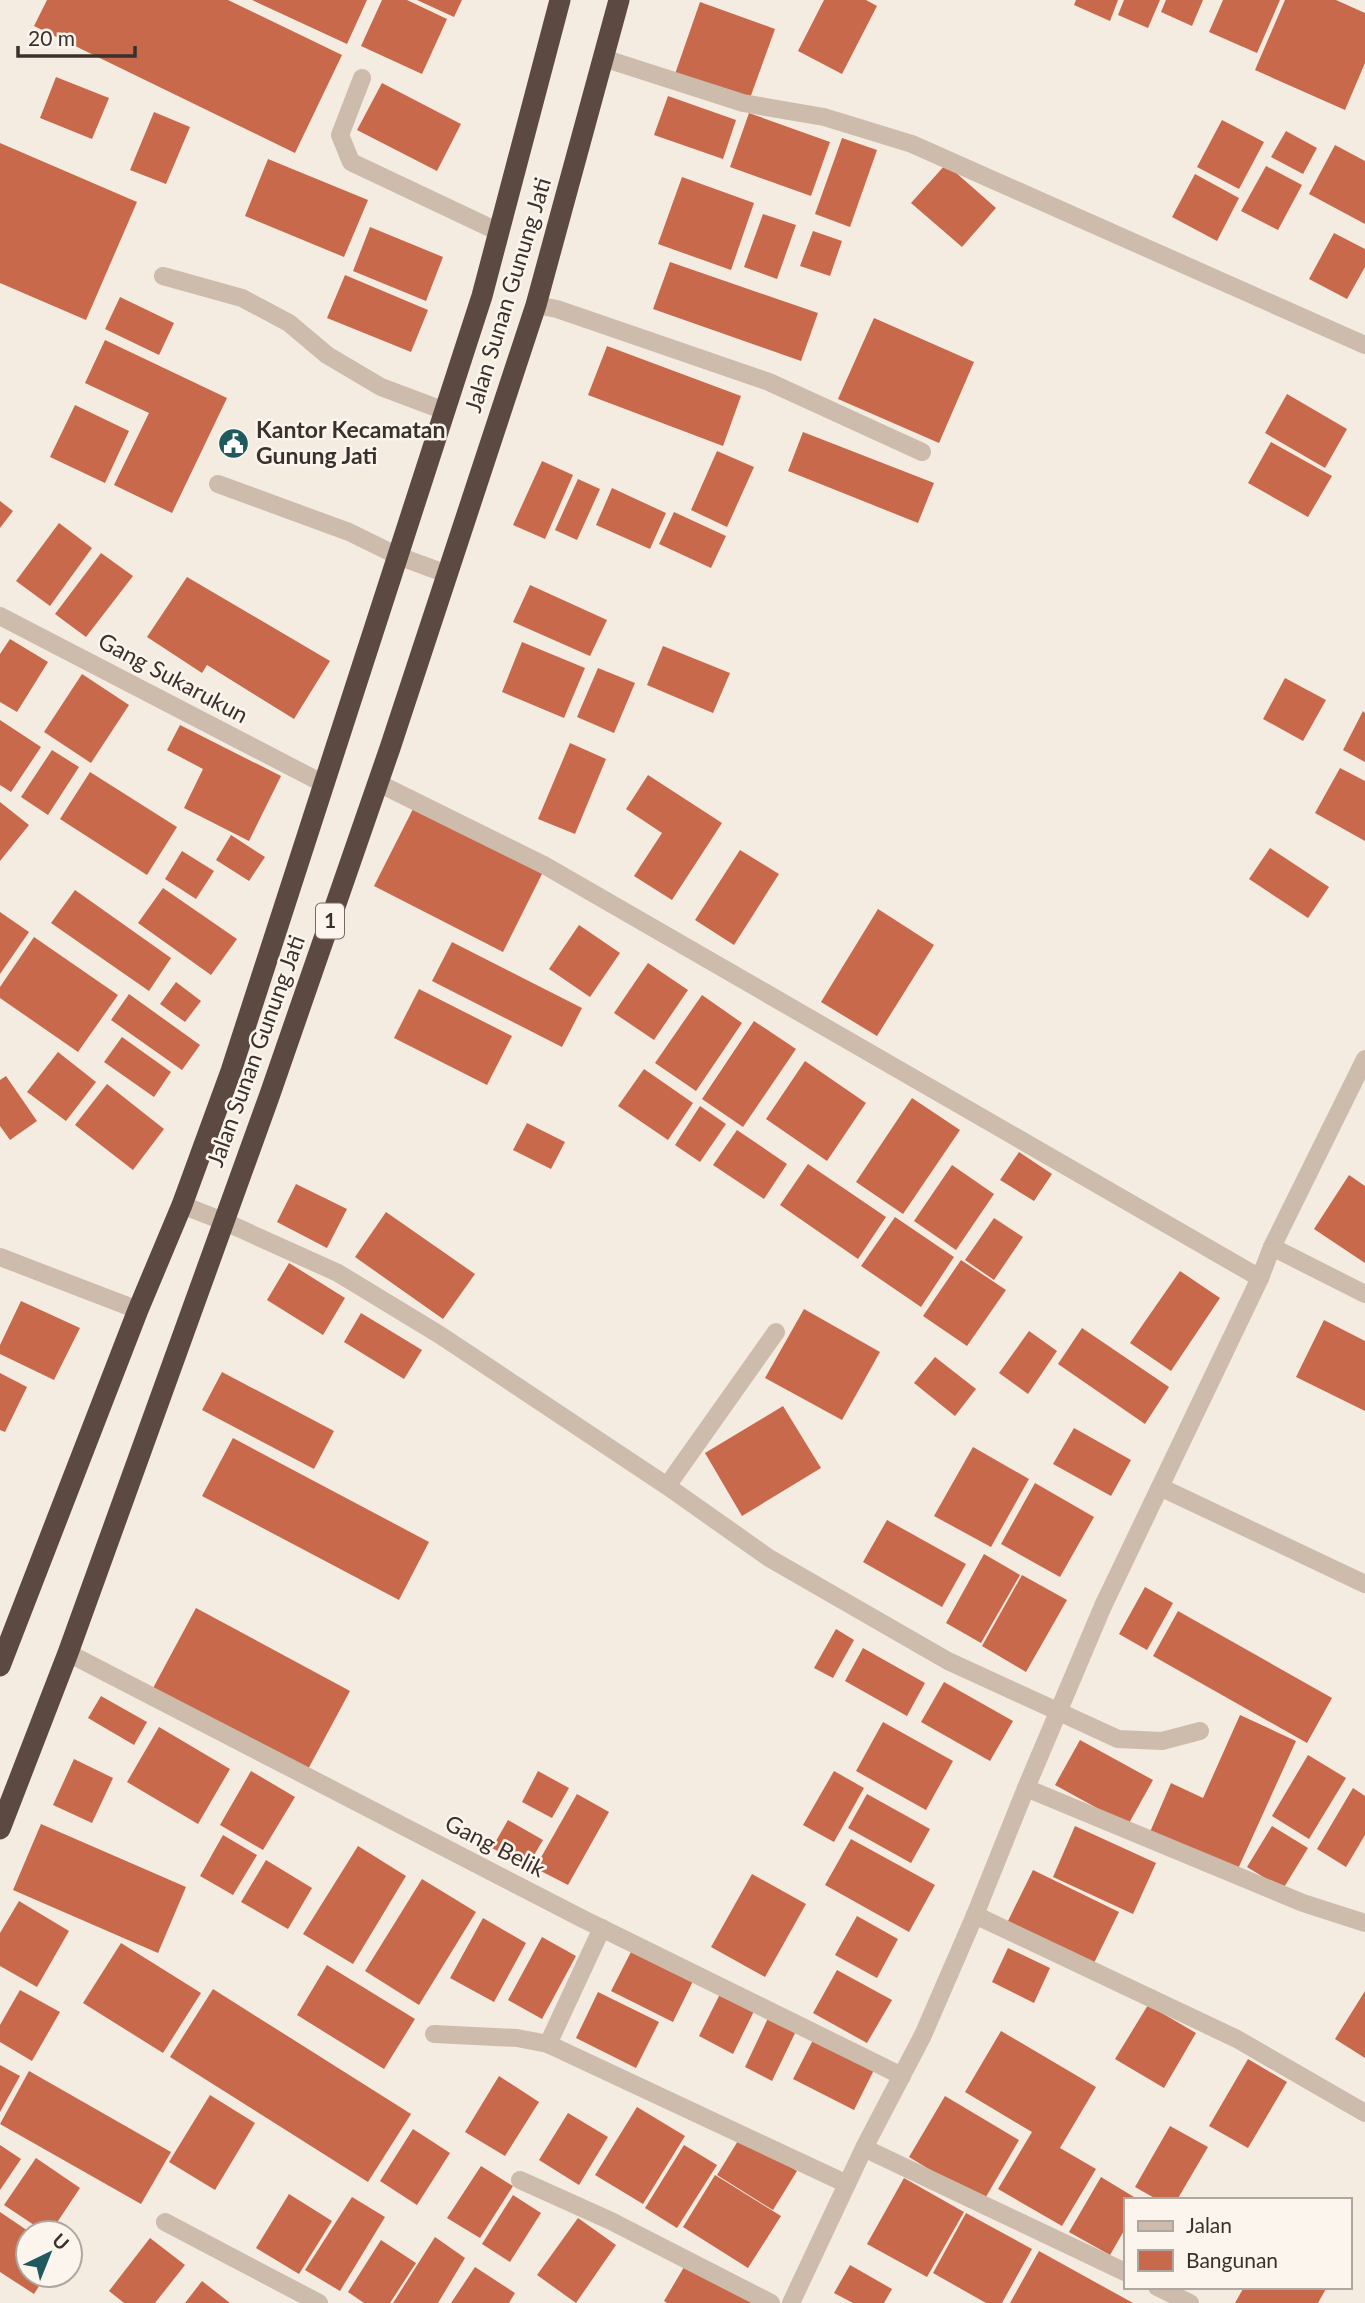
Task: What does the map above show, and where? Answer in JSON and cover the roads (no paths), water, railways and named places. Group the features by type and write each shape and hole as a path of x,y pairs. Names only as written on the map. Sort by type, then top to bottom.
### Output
{"highway":[{"name":"1","path":"0,1666 138,1310 182,1205 231,1071 482,296 560,0"},
{"name":"Jalan Sunan Gunung Jati","path":"0,1829 68,1653 269,1097 378,783 536,305 619,0"}],"street":[{"path":"603,58 743,103 824,117 912,144 1365,345"},
{"path":"362,78 340,135 351,162 499,232"},
{"path":"163,276 242,298 289,323 327,355 381,387 445,411"},
{"path":"536,305 557,309 769,383 922,452"},
{"path":"218,484 349,532 398,556 447,574"},
{"name":"Gang Sukarukun","path":"0,616 324,785"},
{"path":"378,783 544,865 1260,1278"},
{"path":"791,2303 864,2148 902,2076 975,1915 1103,1606 1260,1278 1272,1247 1364,1064"},
{"path":"182,1205 338,1273 440,1335 667,1486 769,1558 948,1661 1118,1739 1162,1741 1200,1731"},
{"path":"1272,1247 1365,1294"},
{"path":"0,1257 138,1310"},
{"path":"667,1486 776,1332"},
{"path":"1160,1487 1365,1584"},
{"name":"Gang Belik","path":"68,1653 602,1928 902,2076"},
{"path":"1026,1788 1303,1903 1365,1923"},
{"path":"975,1915 1237,2039 1365,2113"},
{"path":"548,2045 602,1928"},
{"path":"434,2034 517,2038 548,2045 847,2184"},
{"path":"864,2148 1124,2272"},
{"path":"520,2180 611,2221 771,2303"},
{"path":"165,2222 319,2303"},
{"path":"1161,2289 1190,2303"}],"place":[{"name":"Kantor Kecamatan Gunung Jati","path":"233,443"}]}
